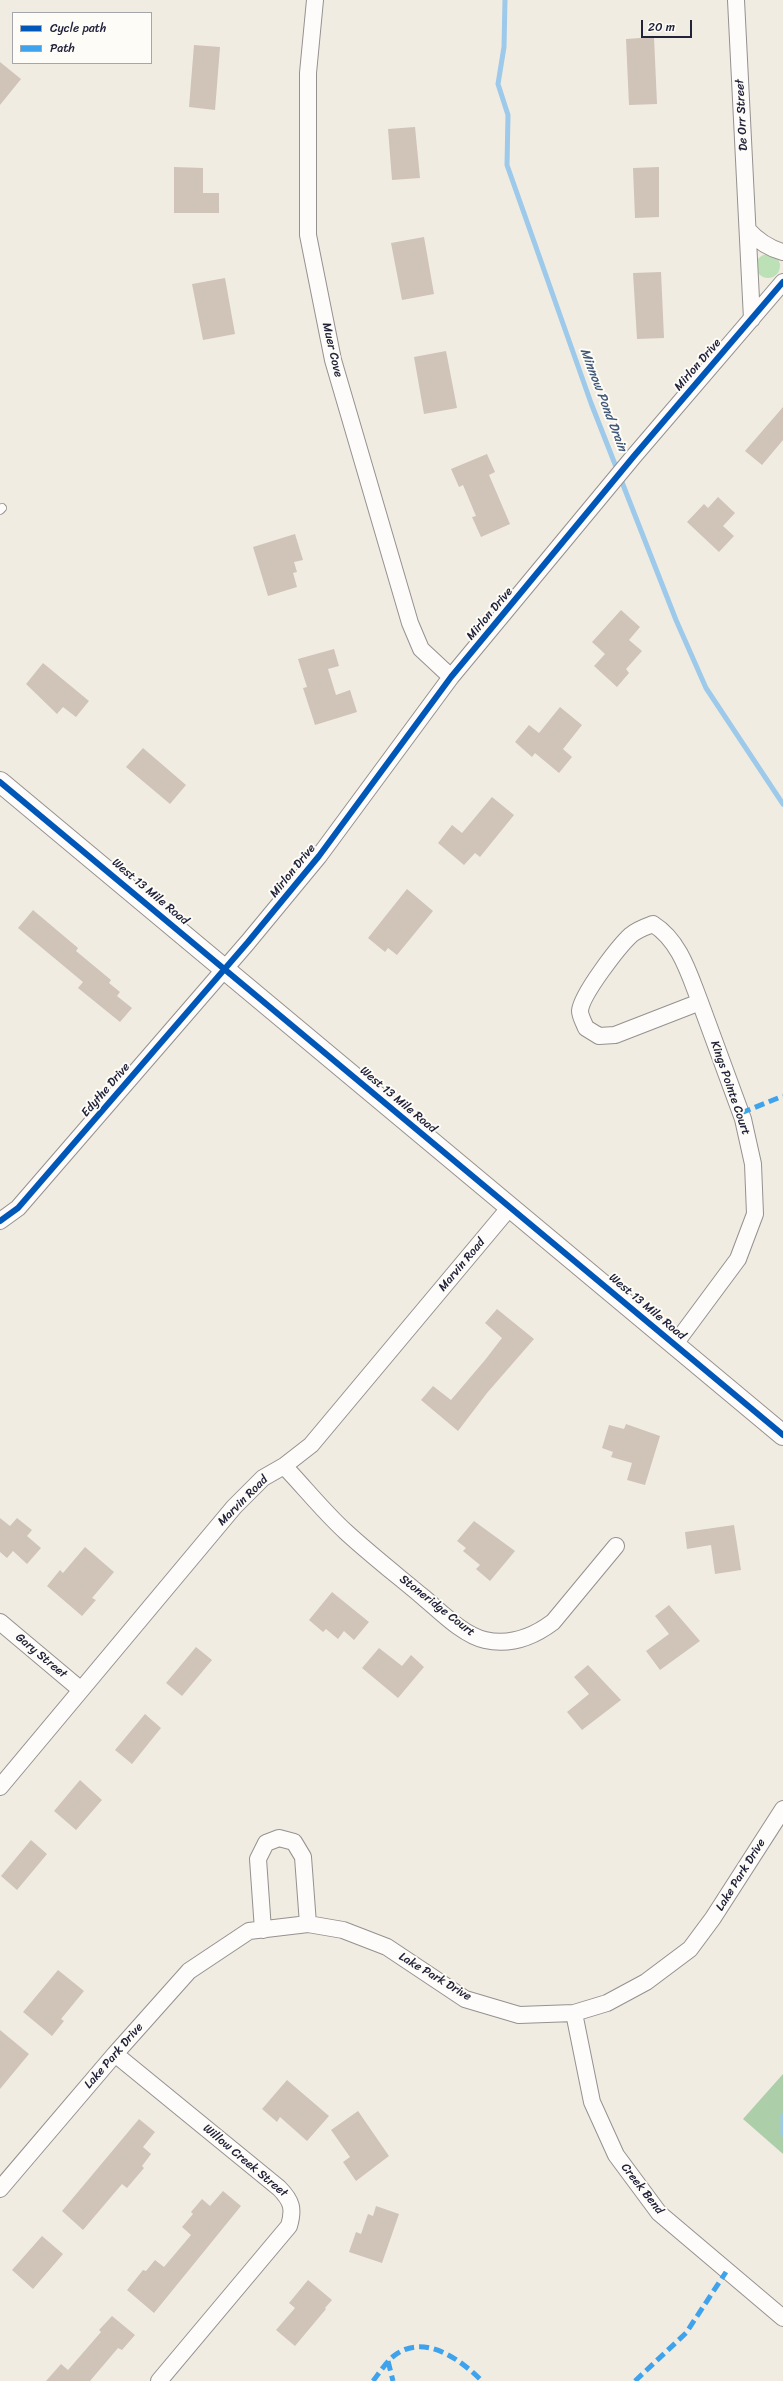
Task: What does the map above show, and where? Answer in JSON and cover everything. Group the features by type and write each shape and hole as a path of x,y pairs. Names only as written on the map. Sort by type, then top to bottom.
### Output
{"street":[{"name":"Muer Cove","path":"315,0 308,73 308,235 333,360 410,623 421,649 451,677"},
{"name":"De Orr Street","path":"736,0 752,319"},
{"path":"748,230 756,240 769,248 783,252"},
{"name":"Mirlon Drive","path":"225,970 319,856 451,677 634,456 783,282"},
{"name":"West 13 Mile Road","path":"0,782 783,1435"},
{"name":"Kings Pointe Court","path":"674,1344 738,1258 755,1214 753,1164 743,1119 700,1002 673,941 665,932 653,924 640,928 631,935 583,998 580,1011 586,1028 599,1036 615,1035 700,1002"},
{"name":"Edythe Drive","path":"0,1221 18,1208 225,970"},
{"name":"Marvin Road","path":"0,1787 234,1507 263,1478 284,1466 311,1445 510,1207"},
{"name":"Stoneridge Court","path":"284,1466 346,1532 441,1612 474,1636 484,1640 502,1642 515,1640 541,1632 553,1622 616,1546"},
{"name":"Gary Street","path":"0,1622 81,1690"},
{"name":"Lake Park Drive","path":"0,2189 188,1971 249,1931 308,1924 343,1930 386,1947 466,1998 519,2015 574,2013 607,2003 646,1982 690,1949 713,1918 783,1809"},
{"path":"263,1930 258,1859 266,1843 279,1838 294,1842 303,1857 308,1924"},
{"name":"Creek Bend","path":"574,2013 592,2102 620,2160 658,2213 692,2244 783,2318"},
{"name":"Willow Creek Street","path":"115,2054 279,2188 289,2197 292,2206 289,2226 160,2381"}],"green space":[{"path":"768,254 773,255 779,261 779,271 773,277 768,278 763,277 757,271 756,266 757,261 763,255"},
{"path":"783,2074 783,2154 743,2119"}],"building":[{"path":"654,37 657,104 629,105 626,39"},
{"path":"194,45 220,47 215,110 189,107"},
{"path":"0,62 21,79 0,105"},
{"path":"415,127 420,178 392,180 388,129"},
{"path":"174,167 203,168 203,193 219,193 219,213 174,213"},
{"path":"659,167 659,217 635,218 633,168"},
{"path":"424,237 434,294 402,300 391,243"},
{"path":"661,272 664,338 637,339 633,273"},
{"path":"225,278 235,334 203,340 192,284"},
{"path":"446,351 457,408 424,414 414,357"},
{"path":"783,407 783,440 762,465 745,451"},
{"path":"487,454 495,472 489,475 510,524 481,537 472,517 476,516 463,485 459,487 451,469"},
{"path":"718,497 735,513 723,526 734,536 719,552 687,522 704,504 708,508"},
{"path":"295,534 303,560 294,562 297,572 293,573 297,587 268,596 253,547"},
{"path":"621,610 640,627 629,640 642,651 626,669 629,673 617,687 594,666 605,654 592,642"},
{"path":"334,649 339,666 328,669 336,695 350,690 357,712 315,725 303,688 307,687 298,659"},
{"path":"43,663 89,701 76,717 63,707 57,714 26,684"},
{"path":"560,707 582,725 563,749 572,757 559,773 535,753 532,757 515,742 529,725 539,733"},
{"path":"143,748 186,785 170,804 126,767"},
{"path":"492,797 514,815 480,857 475,853 464,865 438,843 452,825 462,833"},
{"path":"407,889 433,911 397,955 388,948 385,952 368,938"},
{"path":"33,910 78,948 76,951 111,980 109,983 120,992 117,996 132,1008 120,1022 78,988 83,982 18,928"},
{"path":"497,1309 534,1339 487,1393 458,1431 421,1400 433,1386 451,1400 485,1360 502,1338 485,1323"},
{"path":"626,1424 660,1436 645,1485 627,1480 632,1463 611,1457 613,1452 602,1448 609,1425 624,1429"},
{"path":"0,1518 10,1526 17,1518 32,1530 27,1536 41,1548 27,1564 13,1551 7,1558 0,1552"},
{"path":"474,1521 515,1551 490,1581 476,1569 480,1565 463,1551 466,1548 457,1541"},
{"path":"734,1525 741,1570 715,1574 711,1545 687,1549 685,1532"},
{"path":"85,1547 114,1572 92,1598 96,1600 82,1616 47,1586 60,1570 63,1573"},
{"path":"332,1592 369,1622 354,1640 344,1631 338,1639 326,1629 323,1632 309,1620"},
{"path":"669,1605 700,1641 660,1670 646,1651 669,1634 655,1616"},
{"path":"196,1647 212,1660 182,1696 166,1683"},
{"path":"379,1648 402,1666 411,1655 424,1667 398,1698 362,1668"},
{"path":"588,1665 621,1700 582,1730 567,1712 589,1694 574,1677"},
{"path":"145,1714 161,1728 132,1764 115,1750"},
{"path":"80,1780 102,1800 76,1830 54,1811"},
{"path":"31,1840 47,1854 17,1890 1,1876"},
{"path":"58,1970 84,1991 61,2019 64,2021 52,2036 23,2012"},
{"path":"0,2030 29,2054 0,2089"},
{"path":"287,2080 329,2116 307,2141 280,2117 277,2122 262,2109"},
{"path":"358,2111 389,2156 356,2181 343,2162 350,2157 331,2130"},
{"path":"139,2119 155,2132 143,2147 151,2154 142,2166 144,2168 127,2188 122,2184 83,2230 62,2211"},
{"path":"223,2191 241,2206 154,2313 127,2290 143,2270 146,2271 155,2260 164,2267 191,2235 182,2227 193,2214 191,2212 202,2199 210,2206"},
{"path":"376,2206 399,2214 382,2263 349,2252 356,2232 361,2234 368,2214 373,2216"},
{"path":"42,2236 63,2254 33,2289 12,2270"},
{"path":"308,2280 332,2300 295,2346 276,2330 295,2308 289,2303"},
{"path":"112,2316 135,2335 122,2350 118,2348 90,2381 46,2381 61,2364 68,2370 101,2332 99,2330"}],"waterway":[{"name":"Minnow Pond Drain","path":"505,0 504,47 498,84 508,115 507,165 591,403 676,620 706,688 783,804"},
{"name":"Minnow Pond Drain","path":"783,2116 783,2134"}],"marked path":[{"path":"741,1113 783,1096"},
{"path":"635,2381 686,2333 726,2272"},
{"path":"373,2381 395,2355 406,2349 418,2347 430,2348 442,2352 464,2365 482,2381"},
{"path":"388,2361 393,2381"}],"cycle path":[{"path":"0,1221 18,1208 248,942 319,856 451,677 634,456 783,282"},
{"path":"0,782 783,1435"}]}
